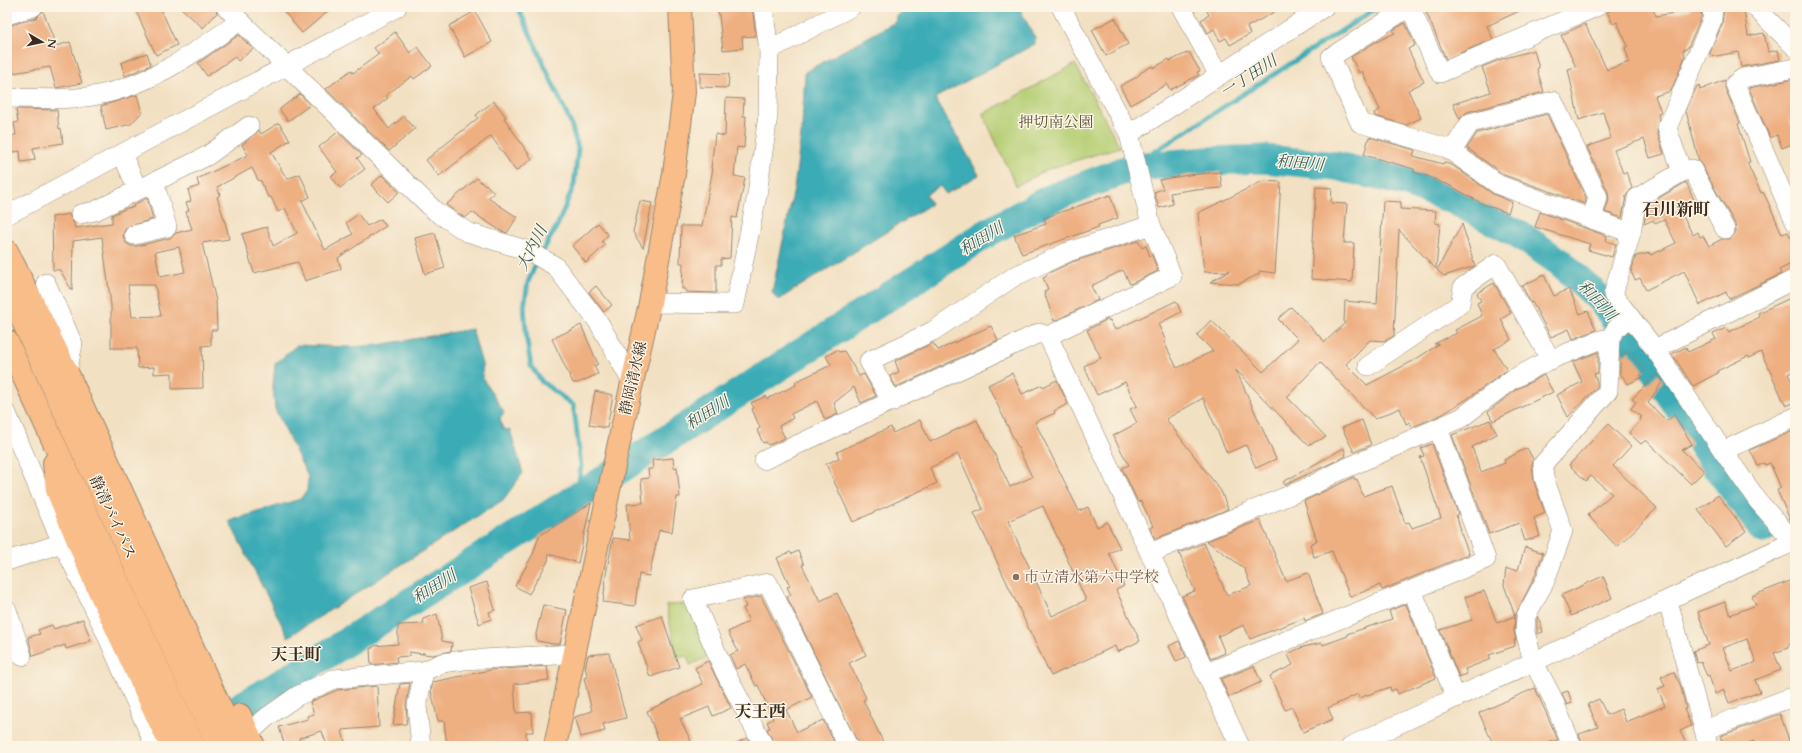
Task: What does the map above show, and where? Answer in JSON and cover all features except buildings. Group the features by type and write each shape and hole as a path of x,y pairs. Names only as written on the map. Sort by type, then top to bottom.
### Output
{"main road":[{"name":"静岡清水線","path":"555,746 650,303 674,174 684,92 680,7"},
{"path":"7,251 66,372 181,622 247,742"},
{"name":"静清バイパス","path":"7,287 218,746"},
{"name":"静清バイパス","path":"7,341 194,746"},
{"path":"7,370 54,463 188,746"},
{"path":"66,372 110,436 247,742"},
{"path":"54,463 57,490 95,582 171,746"}],"street":[{"path":"7,15 33,7"},
{"path":"226,7 435,211 467,232 529,251 555,266 599,323 632,382"},
{"path":"7,216 397,7"},
{"path":"650,303 735,304 757,195 768,115 769,50 763,7"},
{"path":"769,50 851,7"},
{"path":"764,460 1039,333 1048,336 1172,276 1151,225 1129,134 1061,7"},
{"path":"1181,7 1219,76"},
{"path":"1129,134 1219,76 1303,13 1324,7"},
{"path":"1596,7 1440,73 1409,7 1331,57 1360,123 1447,148 1499,185 1631,233"},
{"path":"1682,172 1667,128 1712,20 1713,7"},
{"path":"1755,7 1795,47"},
{"path":"7,98 78,98 98,95 131,86 185,58 240,20"},
{"path":"1795,68 1743,78 1735,84 1795,222"},
{"path":"1452,151 1470,123 1553,101 1598,197 1592,219"},
{"path":"80,214 95,211 208,156 249,126"},
{"path":"122,154 146,186 167,227 134,235"},
{"path":"1572,746 1552,697 1533,661 1525,632 1526,616 1545,581 1562,531 1544,478 1543,464 1608,391 1620,326 1613,295 1631,233 1637,198 1682,172 1692,169 1725,229"},
{"path":"892,402 869,361 933,331 1015,276 1068,252 1151,225"},
{"path":"1368,366 1460,304 1463,287 1496,264 1551,360"},
{"path":"1655,349 1795,279"},
{"path":"46,283 73,344 66,372"},
{"path":"1351,746 1794,542 1758,501 1655,349 1620,326"},
{"path":"1150,553 1309,488 1335,473 1461,418 1511,380 1551,360 1600,340 1620,326"},
{"path":"1048,336 1240,746"},
{"path":"7,414 62,542 106,633 155,746"},
{"path":"1723,451 1795,417"},
{"path":"1206,673 1486,559 1438,428"},
{"path":"7,561 62,542"},
{"path":"764,746 725,672 693,599 768,583 848,746"},
{"path":"1412,590 1456,698"},
{"path":"1668,601 1706,738 1795,696"},
{"path":"7,610 22,656"},
{"path":"247,742 267,717 297,696 334,679 424,671 442,663 464,660 574,654"},
{"path":"421,746 417,706 424,671"}],"green space":[{"name":"押切南公園","path":"1075,64 1120,147 1048,169 1016,186 983,114"},
{"path":"687,604 711,656 690,665 687,656 677,658 666,605"}],"water":[{"path":"913,7 1019,7 1035,38 1035,44 935,98 979,175 946,194 940,186 926,194 931,204 778,300 772,292 794,189 802,126 805,72 897,21 896,16"},
{"path":"472,329 482,364 483,379 504,412 500,418 503,429 510,430 523,473 503,500 288,637 229,521 300,499 307,491 308,477 275,409 273,387 275,364 297,345 348,347 378,345"}],"waterway":[{"name":"大内川","path":"518,7 571,124 578,148 574,185 557,226 541,254"},
{"name":"一丁田川","path":"1140,161 1378,7"},
{"name":"和田川","path":"210,724 278,685 577,497 989,232 1049,199 1133,167 1208,161 1265,159 1336,166 1401,181 1453,200 1520,235 1561,263 1599,298 1655,371 1716,466 1763,529"},
{"name":"大内川","path":"537,261 528,282 524,307 531,366 542,382 573,405 581,466 577,497"}],"place":[{"name":"市立清水第六中学校","path":"1016,577"}],"district":[{"name":"石川新町","path":"1676,209"},
{"name":"天王町","path":"296,654"},
{"name":"天王西","path":"760,711"}]}
